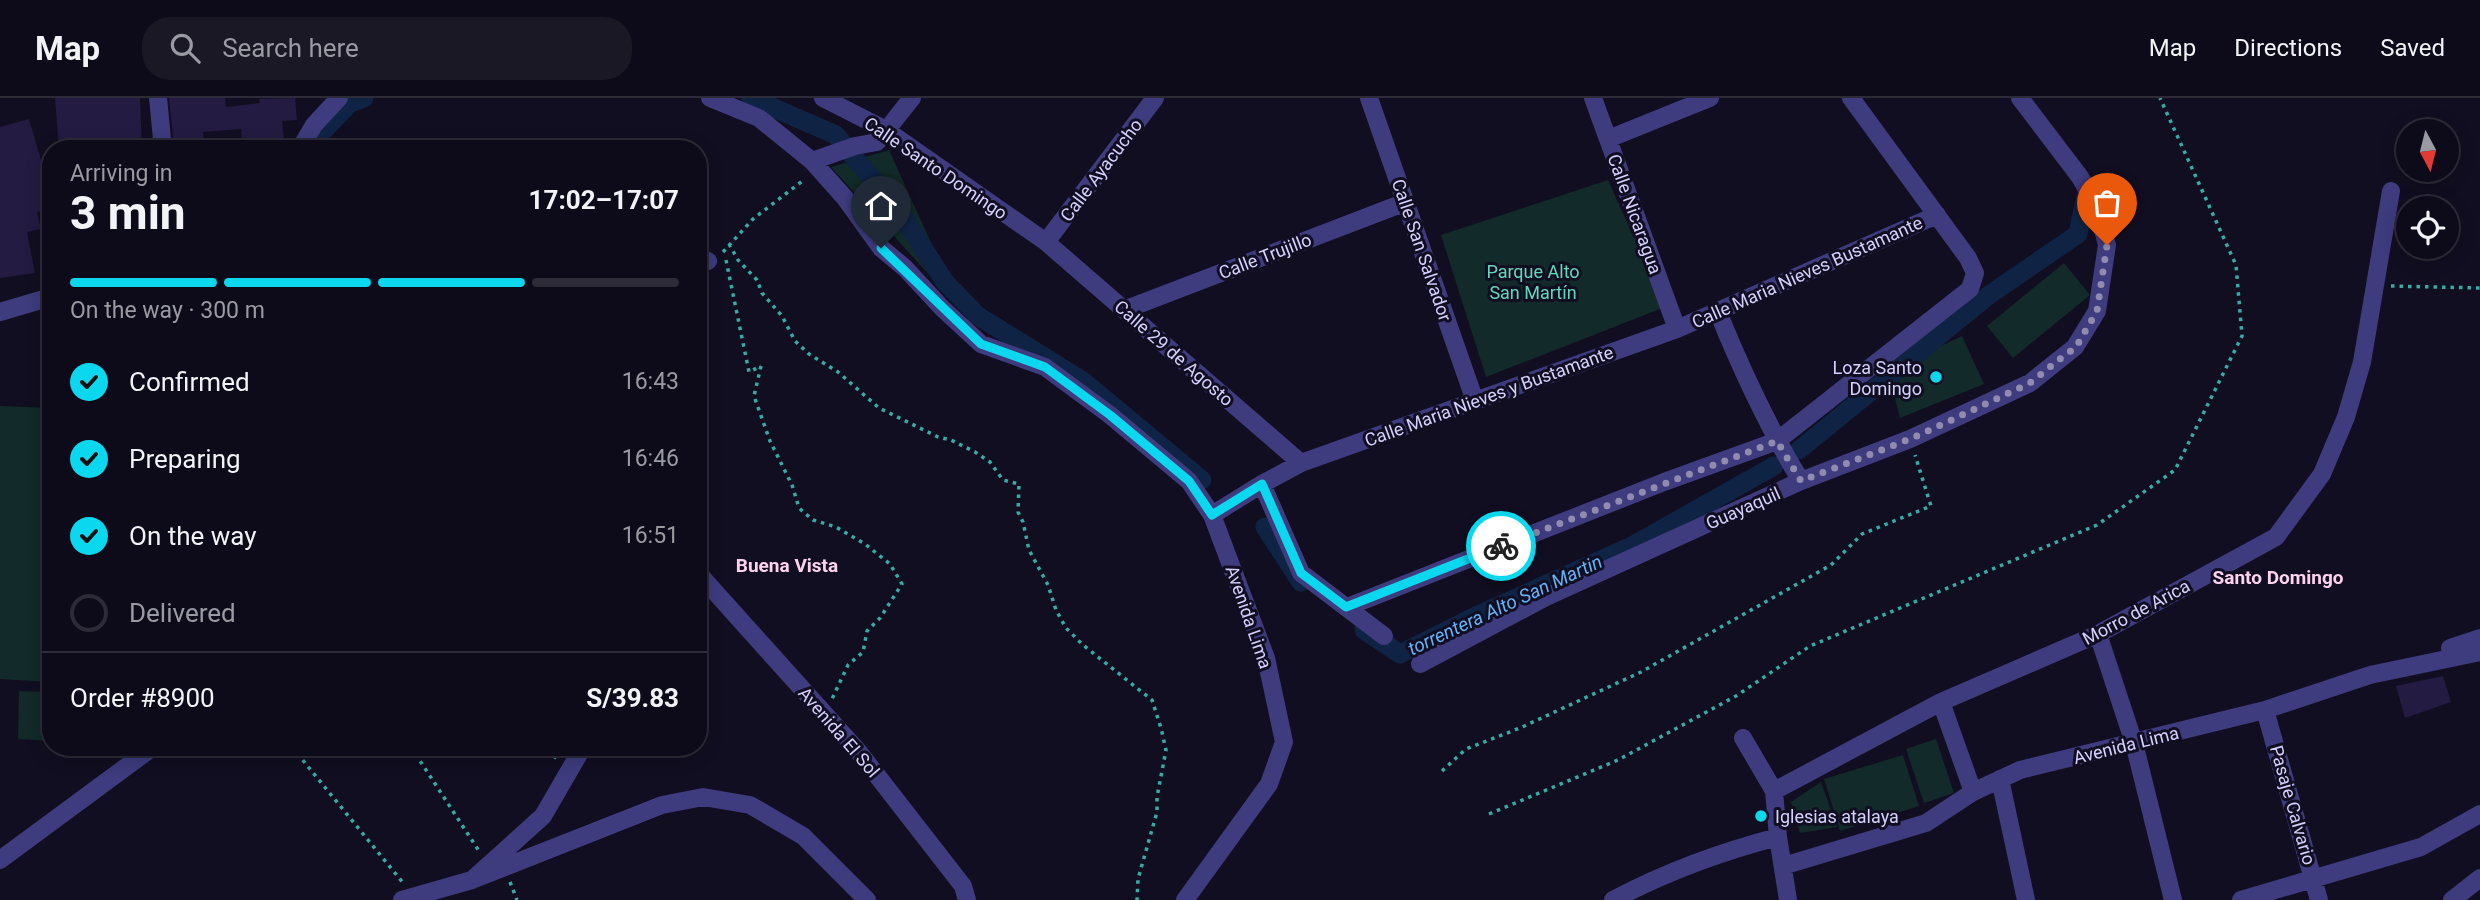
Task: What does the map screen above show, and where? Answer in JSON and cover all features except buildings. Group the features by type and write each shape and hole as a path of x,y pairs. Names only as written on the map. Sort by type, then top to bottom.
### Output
{"street":[{"path":"158,98 162,140"},
{"path":"305,140 313,125 339,98"},
{"name":"Avenida Lima","path":"710,98 759,118 816,166 845,198 881,248 981,344 1045,367 1099,407 1189,481 1212,515 1266,658 1283,742 1269,784 1185,900"},
{"name":"Calle Santo Domingo","path":"823,98 886,130 1046,242"},
{"path":"816,166 855,146 877,142 912,98"},
{"name":"Calle Ayacucho","path":"1046,242 1155,98"},
{"name":"Calle San Salvador","path":"1369,98 1475,401"},
{"name":"Calle Nicaragua","path":"1593,98 1677,329"},
{"path":"1608,139 1710,98"},
{"path":"1346,607 1777,441 1970,289 1975,273 1968,258 1851,98"},
{"name":"Guayaquil","path":"1420,664 1546,597 1801,481 1910,439 2030,383 2076,347 2097,311 2107,245 2097,207 2080,177 2020,98"},
{"name":"Morro de Arica","path":"1774,792 1941,702 2098,634 2276,537 2322,474 2346,417 2362,362 2391,191"},
{"name":"Calle Trujillo","path":"1124,310 1405,202"},
{"name":"Calle Maria Nieves Bustamante","path":"1677,329 1937,215"},
{"name":"Calle 29 de Agosto","path":"1046,242 1301,463"},
{"path":"0,312 42,300"},
{"path":"1718,312 1745,378 1801,481"},
{"name":"Calle Maria Nieves y Bustamante","path":"1301,463 1677,329"},
{"path":"1212,515 1301,463"},
{"path":"1262,484 1301,573 1384,636"},
{"name":"Avenida El Sol","path":"707,583 858,751 963,886 967,900"},
{"path":"2098,634 2134,743 2173,900"},
{"path":"2371,675 2480,638"},
{"name":"Avenida Lima","path":"1783,866 1926,823 1973,792 2020,770 2265,710 2371,675 2480,652"},
{"path":"1941,702 1973,792"},
{"name":"Pasaje Calvario","path":"2265,710 2319,900"},
{"path":"1743,738 1774,792 1788,900"},
{"path":"0,860 141,756"},
{"path":"472,880 543,816 578,756"},
{"path":"2000,779 2026,900"},
{"path":"408,898 472,880 662,805 703,797 750,804 803,836 867,900"},
{"path":"2241,900 2421,847 2480,814"},
{"path":"1613,900 1653,878 1737,848 1778,837"},
{"path":"2452,900 2480,878"}],"path":[{"path":"1489,814 1618,760 1737,696 1811,646 2097,525 2175,470 2242,336 2236,265 2160,98"},
{"path":"816,166 753,219 729,244 709,257 731,281 749,372 761,366 754,396 799,508 813,520 836,527 865,544 890,564 902,584 880,618 867,631 863,652 848,665 839,689 823,713"},
{"path":"729,244 738,260 757,280 762,293 782,316 795,341 808,354 838,372 879,408 975,452 990,462 1003,480 1019,484 1018,512 1029,550 1048,585 1056,610 1066,628 1083,645 1152,700 1161,728 1166,750 1157,811 1138,879 1137,900"},
{"path":"2376,285 2480,288"},
{"path":"1442,771 1466,749 1520,728 1641,672 1820,572 1831,565 1862,534 1931,506 1910,439"},
{"path":"299,756 408,898"},
{"path":"417,756 489,865"}],"green space":[{"path":"889,150 962,311 831,167"},
{"name":"Parque Alto San Martín","path":"1608,180 1665,307 1486,377 1441,235"},
{"path":"2064,263 2090,295 2013,358 1987,326"},
{"name":"Loza Santo Domingo","path":"1962,336 1984,384 1900,418 1888,371"},
{"path":"0,406 42,408 42,681 0,679"},
{"path":"19,691 42,692 42,740 18,739"},
{"path":"1936,739 1954,793 1924,803 1906,749"},
{"path":"1903,755 1919,806 1840,831 1824,779"},
{"path":"1821,782 1837,827 1800,833 1791,802"}],"waterway":[{"name":"torrentera Alto San Martin","path":"315,140 350,103 364,98"},
{"name":"torrentera Alto San Martin","path":"751,98 836,135 904,218 945,282 978,316 1083,381 1202,480"},
{"name":"torrentera Alto San Martin","path":"1799,450 1989,295 2078,234 2087,190"},
{"name":"torrentera Alto San Martin","path":"1364,630 1400,654 1476,616 1632,546 1774,466"},
{"name":"torrentera Alto San Martin","path":"1265,527 1301,582"}],"way so far":[{"path":"1501,546 1777,441 1801,481 1910,439 2030,383 2076,347 2097,311 2107,245"}],"place":[{"name":"Loza Santo Domingo","path":"1936,377"},
{"name":"Iglesias atalaya","path":"1761,816"}],"district":[{"name":"Buena Vista","path":"787,565"},
{"name":"Santo Domingo","path":"2278,577"}],"route":[{"path":"881,248 905,268 942,308 981,344 1045,367 1110,415 1189,481 1212,515 1262,484 1301,573 1346,607 1501,546"}]}
